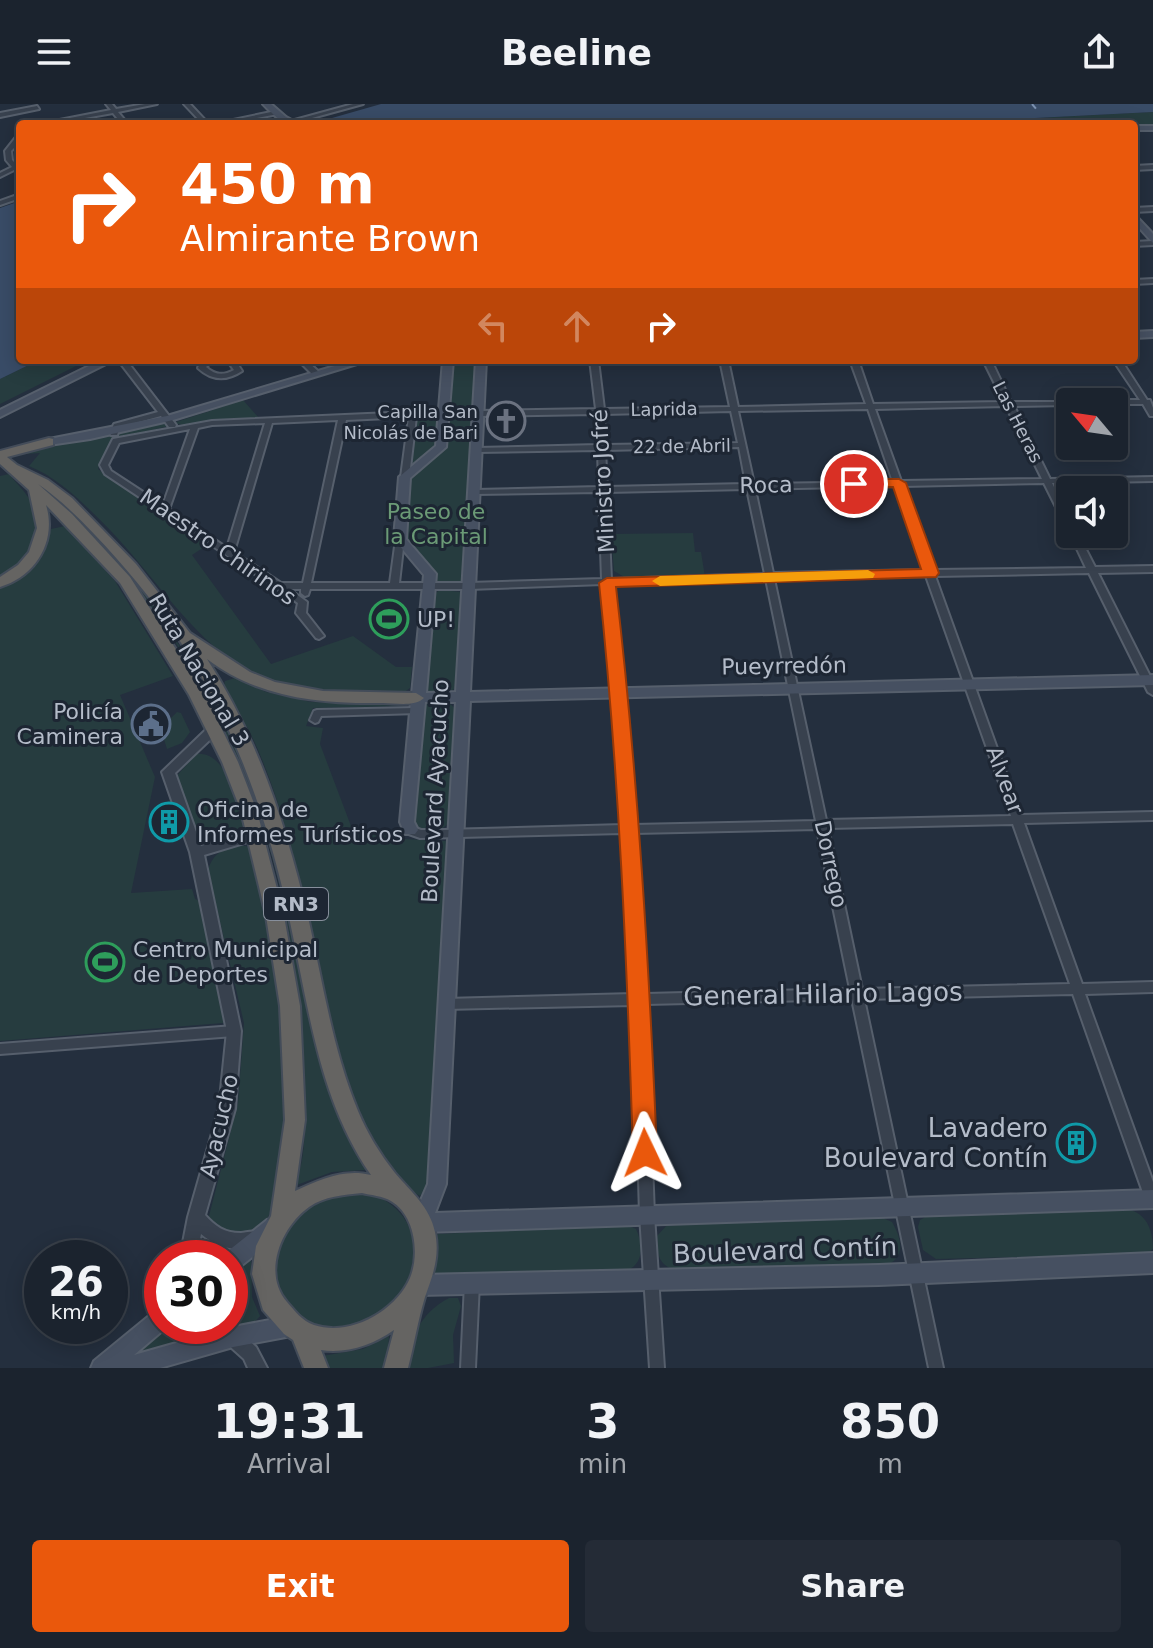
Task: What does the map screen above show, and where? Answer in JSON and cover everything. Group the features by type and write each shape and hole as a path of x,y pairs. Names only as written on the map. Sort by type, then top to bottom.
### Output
{"highway":[{"path":"0,456 49,442"},
{"name":"Ruta Nacional 3","path":"0,456 67,517 125,580 173,652 215,728 256,835 275,916 290,1006 295,1120 265,1259 266,1284 275,1308 297,1329 316,1368"},
{"name":"Ruta Nacional 3","path":"17,469 46,483 79,511 139,574 216,688 250,754 268,804 297,909 326,1049 357,1132 397,1192 422,1222"},
{"path":"0,583 26,564 41,541 44,530 42,512 35,488"},
{"path":"174,624 238,674 272,688 313,698 416,705"},
{"path":"271,1227 306,1195 329,1184 353,1180 376,1182 397,1192"},
{"path":"396,1368 426,1258 422,1222"},
{"path":"297,1329 336,1340 361,1336 384,1325 417,1288"}],"main road":[{"path":"261,104 287,120"},
{"path":"267,104 275,120"},
{"path":"1138,222 1152,241"},
{"path":"1138,226 1152,241"},
{"path":"0,406 86,364"},
{"path":"0,414 101,364"},
{"path":"49,442 115,437 351,364"},
{"path":"429,587 430,574 400,539 405,477 441,447 448,364"},
{"name":"Boulevard Ayacucho","path":"422,1222 437,1184 481,364"},
{"name":"Boulevard Ayacucho","path":"410,830 407,822 416,705 429,587"},
{"name":"Pueyrredón","path":"416,705 463,697 619,692 1151,684"},
{"name":"Boulevard Contín","path":"422,1222 1153,1200"},
{"path":"248,1247 271,1227"},
{"name":"Boulevard Contín","path":"417,1288 472,1283 651,1281 1153,1263"},
{"path":"248,1330 297,1329"},
{"path":"101,1368 144,1333"},
{"path":"123,1368 190,1344"}],"street":[{"path":"109,104 122,120"},
{"path":"66,120 154,104"},
{"path":"187,104 202,120"},
{"path":"304,120 360,104"},
{"path":"0,115 35,106"},
{"path":"237,120 273,113"},
{"path":"16,143 8,151 9,160 16,165"},
{"path":"125,364 169,420"},
{"path":"203,364 202,368 212,377 219,378 238,371 234,364"},
{"path":"306,364 317,374"},
{"name":"Ministro Jofré","path":"594,364 606,488 607,583 619,692 640,998 647,1215 657,1368"},
{"name":"Dorrego","path":"725,364 936,1368"},
{"name":"Alvear","path":"855,364 1153,1200"},
{"name":"Las Heras","path":"989,364 1056,499"},
{"path":"1120,364 1149,402 1153,414"},
{"path":"1128,402 1149,402"},
{"name":"Laprida","path":"169,420 195,426 444,413 1056,403"},
{"path":"405,477 413,414"},
{"path":"303,602 342,419"},
{"path":"230,553 269,421"},
{"path":"165,510 195,426"},
{"name":"Maestro Chirinos","path":"115,437 105,468 303,602 301,613 319,636"},
{"name":"22 de Abril","path":"477,450 743,445"},
{"name":"Roca","path":"475,492 1153,479"},
{"path":"394,587 400,539"},
{"path":"1081,548 1151,684"},
{"path":"279,586 429,587 771,576 1153,569"},
{"path":"315,720 317,713 416,705"},
{"name":"Ayacucho","path":"192,1240 227,1109 233,1010 197,852 168,772 215,728"},
{"path":"410,830 420,834 455,834 1153,816"},
{"path":"197,852 256,835"},
{"name":"General Hilario Lagos","path":"445,1004 1153,987"},
{"path":"0,1049 234,1031"},
{"path":"196,1217 210,1233 224,1242 271,1227"},
{"path":"468,1368 472,1283"},
{"path":"240,1344 250,1353 258,1368"}],"green space":[{"path":"1153,112 1153,126 1138,125 1138,120 995,120"},
{"path":"31,364 80,364 0,404 0,379"},
{"path":"453,364 477,364 472,410 448,407"},
{"path":"243,400 259,418 183,425 173,423"},
{"name":"Paseo de la Capital","path":"423,417 438,419 436,445 412,465 416,421"},
{"name":"Paseo de la Capital","path":"450,417 473,417 464,580 457,583 436,581 434,570 404,536 410,480 444,449"},
{"path":"161,423 169,426 111,440 98,469 207,545 192,555 271,664 353,636 396,667 412,667 410,688 403,693 345,695 310,692 276,683 246,670 220,652 197,630 133,555 82,503 52,478 29,466 40,453 10,455"},
{"path":"9,474 30,500 38,524 27,555 0,581 0,476"},
{"path":"39,485 75,514 133,576 181,648 232,736 261,806 367,1167 365,1170 332,1172 294,1186 303,1156 305,1124 295,975 281,895 260,818 231,744 195,674 151,607 99,544"},
{"path":"65,526 115,581 173,676 120,695 155,777 131,893 192,889 195,899 200,901 226,1017 223,1023 0,1041 0,588 39,556 51,529"},
{"path":"693,533 695,552 701,552 705,577 626,578 614,571 611,534"},
{"name":"Paseo de la Capital","path":"440,590 462,592 458,686 447,692 424,689 434,594"},
{"path":"235,678 266,692 311,702 405,706 313,708 306,726 323,728 320,744 354,834 398,832 402,839 446,841 449,846 432,1180 420,1196 400,1180 382,1158 366,1130 339,1067 321,1006 307,912 284,825 258,750 224,685 225,681"},
{"path":"429,703 449,703 457,710 450,822 442,829 421,829 413,822 422,707"},
{"path":"177,712 181,713 190,732 182,743 167,749 162,733 171,729 168,721"},
{"path":"196,754 215,760 233,790 244,823 231,838 211,841 198,836 174,779"},
{"path":"246,846 253,850 283,1008 288,1122 275,1203 258,1229 237,1238 210,1223 209,1216 238,1103 244,1023 208,871 217,854 233,847"},
{"path":"355,1189 386,1201 405,1220 413,1244 412,1268 401,1292 382,1312 357,1325 316,1328 294,1317 273,1284 278,1238 311,1201"},
{"path":"1131,1210 1142,1216 1151,1231 1153,1249 1146,1254 936,1259 923,1250 918,1227 920,1220 927,1216"},
{"path":"883,1218 892,1222 899,1238 899,1254 891,1263 670,1268 662,1262 658,1250 657,1236 668,1224"},
{"path":"627,1225 636,1229 641,1247 637,1263 628,1270 434,1275 431,1272 438,1248 435,1237 438,1234"},
{"path":"248,1256 251,1259 252,1297 260,1316 248,1326"},
{"path":"449,1298 458,1298 461,1306 453,1335 454,1363 404,1368 418,1327 430,1311"},
{"path":"389,1336 387,1368 327,1368 322,1356 363,1349"},
{"path":"144,1340 144,1344 179,1344 119,1359"}],"water":[{"path":"381,104 1153,104 1153,112 995,120 325,120"},
{"path":"16,202 16,364 31,364 0,379 0,208"}],"ferry route":[{"path":"1032,104 1038,111"}],"slow traffic":[{"path":"660,581 868,574"}],"place":[{"name":"Capilla San Nicolás de Bari","path":"506,421"},
{"name":"UP!","path":"389,619"},
{"name":"Policía Caminera","path":"151,724"},
{"name":"Oficina de Informes Turísticos","path":"169,822"},
{"name":"Centro Municipal de Deportes","path":"105,962"},
{"name":"Lavadero Boulevard Contín","path":"1076,1143"}],"route":[{"path":"645,1153 638,970 619,692 607,583 931,573 899,483 854,484"}]}
